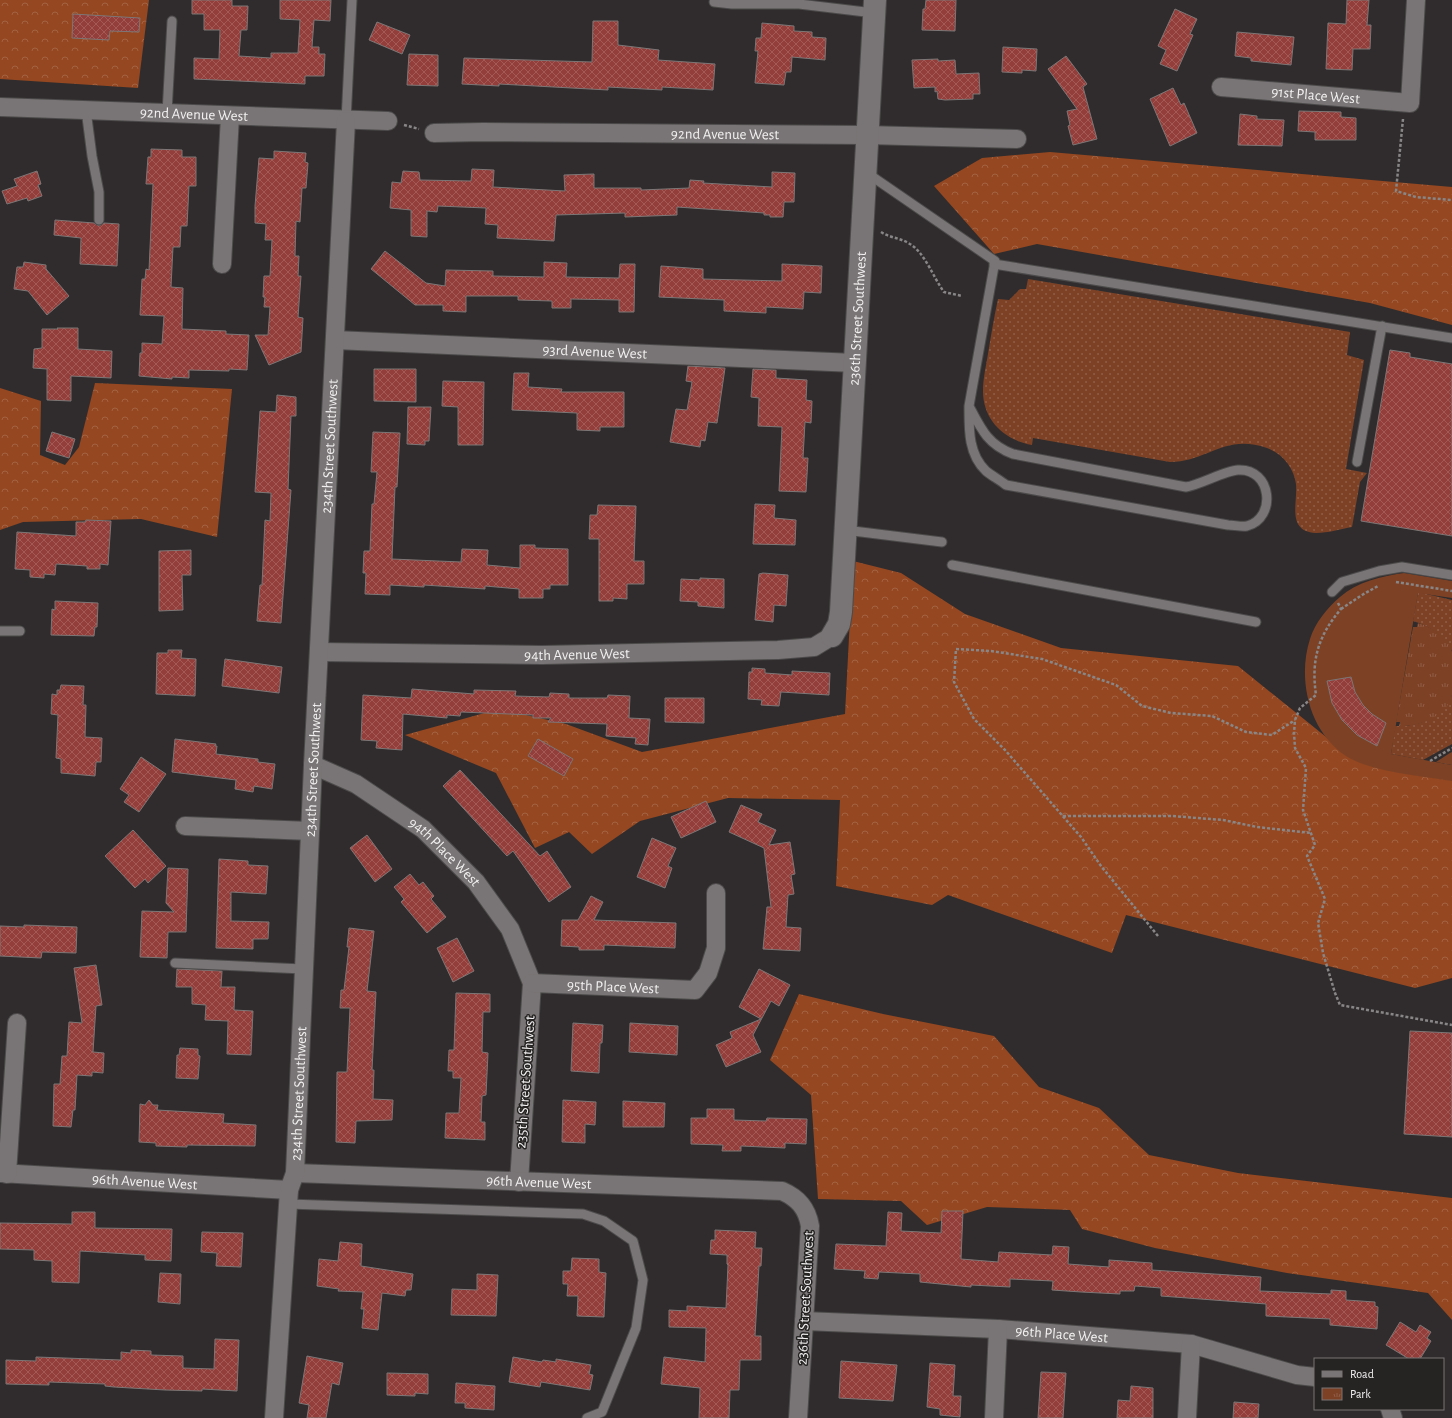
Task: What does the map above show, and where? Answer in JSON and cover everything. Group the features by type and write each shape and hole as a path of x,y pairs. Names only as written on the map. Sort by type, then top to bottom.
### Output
{"street":[{"path":"1407,103 1416,0"},
{"name":"236th Street Southwest","path":"832,636 839,624 841,612 874,7"},
{"name":"91st Place West","path":"1221,87 1407,103"},
{"name":"92nd Avenue West","path":"0,107 346,121 388,121"},
{"path":"222,264 230,116"},
{"name":"234th Street Southwest","path":"274,1418 289,1197 296,1173 312,765 346,121"},
{"name":"92nd Avenue West","path":"434,133 483,132 867,135 1016,139"},
{"name":"93rd Avenue West","path":"335,340 854,363"},
{"name":"94th Avenue West","path":"319,652 542,655 778,650 814,647 832,636"},
{"name":"94th Place West","path":"312,765 356,784 428,834 476,882 510,929 532,983"},
{"path":"185,826 310,831"},
{"name":"95th Place West","path":"532,983 695,990 708,973 716,948 716,893"},
{"name":"235th Street Southwest","path":"519,1182 532,983"},
{"path":"3,1173 17,1023"},
{"name":"96th Avenue West","path":"3,1173 289,1197"},
{"name":"96th Avenue West","path":"296,1173 782,1191"},
{"name":"236th Street Southwest","path":"782,1191 794,1196 808,1214 810,1226 798,1418"},
{"name":"96th Place West","path":"804,1321 998,1329 1192,1344 1297,1375 1314,1377"},
{"path":"994,1418 998,1329"},
{"path":"1187,1418 1192,1344"}],"lane":[{"path":"346,121 352,0"},
{"path":"714,2 732,4 800,4 874,7"},
{"path":"167,113 172,21"},
{"path":"86,110 92,156 99,192 99,220"},
{"path":"866,173 995,262 969,406 971,445 985,470 1006,485 1221,523 1246,526 1258,520 1268,502 1267,490 1261,480 1250,471 1238,470 1196,485 1186,486 1013,454 999,449 987,438 969,406"},
{"path":"994,264 1452,338"},
{"path":"1357,462 1382,326"},
{"path":"845,530 942,542"},
{"path":"952,565 1256,622"},
{"path":"1332,592 1342,582 1379,571 1402,567 1452,575"},
{"path":"0,630 20,631"},
{"path":"174,963 303,969"},
{"path":"289,1197 583,1214 604,1221 633,1241 643,1280 636,1328 602,1412 587,1418"}],"path":[{"path":"1407,103 1396,192 1416,197 1452,200"},
{"path":"388,121 434,133"},
{"path":"878,230 891,238 909,243 918,249 944,292 962,296"},
{"path":"1392,582 1452,591"},
{"path":"1385,584 1362,594 1341,610 1324,631 1319,644 1314,666 1316,695 1300,708 1295,720 1295,748 1306,768 1303,810 1315,845 1308,856 1325,899 1318,923 1323,953 1340,1005 1452,1025"},
{"path":"1337,600 1341,610"},
{"path":"1158,936 1101,866 1081,837 1005,750 974,719 954,682 956,649 991,651 1042,659 1116,685 1142,706 1171,713 1212,716 1246,732 1272,735 1295,720"},
{"path":"1430,761 1452,748"},
{"path":"1062,816 1172,816 1223,820 1257,827 1311,833"}],"green space":[{"path":"0,0 149,0 138,88 0,79"},
{"path":"1050,152 1452,187 1452,325 1370,303 1037,244 994,254 934,186 982,158"},
{"path":"1028,279 1350,332 1347,355 1364,360 1346,469 1367,473 1360,482 1352,527 1330,532 1316,533 1307,531 1300,527 1297,522 1296,515 1296,484 1293,472 1283,458 1267,448 1252,444 1239,444 1217,449 1195,458 1170,462 1033,438 1032,445 1013,439 1004,433 991,420 987,411 983,391 985,372 998,299 1009,300 1020,289 1026,289"},
{"path":"95,383 232,389 217,537 141,519 23,522 0,530 0,388 41,401 40,455 65,465 79,447"},
{"path":"853,561 901,573 965,614 1061,648 1238,666 1351,757 1452,780 1452,978 1415,988 1126,915 1112,953 948,895 932,905 836,886 840,800 728,798 640,821 592,854 569,832 535,848 496,773 405,735 499,709 566,724 642,752 845,714"},
{"path":"1404,573 1452,581 1452,598 1418,593 1391,754 1452,765 1452,781 1383,770 1369,766 1346,756 1333,746 1323,733 1309,704 1305,671 1306,655 1312,633 1322,616 1335,601 1354,587 1370,580"},
{"path":"1418,592 1452,600 1452,651 1445,640 1436,632 1413,621"},
{"path":"1418,623 1438,633 1450,647 1452,652 1452,695 1449,703 1438,715 1415,725 1399,726 1400,722 1396,722 1413,627 1417,627"},
{"path":"1452,695 1452,744 1423,760 1391,754 1395,726 1412,725 1428,720 1442,710"},
{"path":"1452,752 1452,765 1436,762 1450,753"},
{"path":"799,994 883,1014 994,1036 1039,1087 1099,1108 1149,1155 1238,1173 1452,1198 1452,1320 1428,1293 1287,1273 1155,1248 1082,1229 1070,1210 987,1207 927,1225 901,1201 818,1199 811,1095 770,1060"}],"building":[{"path":"192,0 232,0 232,6 248,6 247,30 241,30 239,56 271,58 271,53 298,53 300,20 280,19 280,0 331,0 330,21 314,20 312,47 319,47 319,54 325,54 324,76 305,76 305,84 194,79 194,58 219,59 220,30 204,30 204,14 192,14"},
{"path":"926,0 956,0 955,31 922,30 923,9 925,9"},
{"path":"1347,0 1369,0 1367,25 1371,25 1370,49 1353,49 1352,70 1326,69 1328,23 1346,24"},
{"path":"1175,9 1197,19 1190,34 1193,35 1177,71 1160,64 1166,50 1158,46"},
{"path":"73,14 140,18 139,32 110,31 109,40 72,38"},
{"path":"593,21 618,21 618,45 659,50 658,60 715,64 713,90 662,87 662,90 608,87 608,90 499,84 499,86 462,84 464,58 592,62"},
{"path":"377,22 410,35 402,54 369,40"},
{"path":"762,23 794,26 794,31 812,32 812,37 826,38 825,60 792,57 791,72 786,72 784,85 755,83 758,51 755,51 756,38 761,38"},
{"path":"1237,32 1294,37 1291,65 1251,61 1251,58 1235,56"},
{"path":"1003,47 1037,49 1036,71 1022,70 1022,73 1002,72"},
{"path":"409,54 438,55 438,86 407,85"},
{"path":"1066,56 1087,84 1083,87 1097,139 1073,145 1068,126 1070,125 1067,111 1077,109 1048,69"},
{"path":"938,59 938,61 955,60 956,74 979,73 980,94 973,94 973,99 945,100 938,99 937,91 935,92 935,87 914,88 912,60"},
{"path":"1173,88 1181,105 1184,103 1197,133 1170,146 1150,99"},
{"path":"1299,111 1341,112 1341,117 1356,118 1356,140 1315,140 1315,132 1298,131"},
{"path":"1240,114 1257,116 1257,119 1284,120 1282,146 1238,145"},
{"path":"151,149 182,150 182,157 196,157 196,186 189,186 187,226 181,226 180,247 173,247 171,287 183,288 182,329 226,331 226,334 249,335 247,370 189,370 189,378 172,377 172,379 139,376 142,343 162,344 164,316 140,315 142,279 145,279 146,269 149,270 153,184 146,184 148,157 151,157"},
{"path":"274,151 306,153 305,162 308,163 306,188 302,188 300,222 296,221 295,256 299,256 298,276 301,276 298,317 303,318 301,352 269,365 255,335 268,335 270,307 264,307 265,297 263,297 264,276 270,276 272,240 265,240 266,224 255,223 255,206 259,158 274,159"},
{"path":"472,169 494,170 493,187 565,191 564,175 594,174 594,188 641,188 641,190 689,188 690,180 704,181 703,183 772,187 772,172 795,173 794,202 784,202 783,217 770,217 770,215 764,215 764,213 677,207 677,215 625,217 625,213 556,215 554,241 497,238 498,225 485,224 486,208 438,206 437,212 427,211 427,237 411,236 411,210 390,208 392,182 401,183 403,171 419,172 420,180 471,181"},
{"path":"37,171 41,184 38,185 42,196 28,201 27,198 7,204 2,191 17,186 14,179"},
{"path":"55,220 94,223 99,226 104,223 119,224 117,266 80,264 81,238 54,235"},
{"path":"385,251 426,283 445,286 446,270 493,271 493,276 544,277 544,262 567,263 566,277 619,278 620,264 635,264 634,312 619,312 619,300 571,299 571,308 552,308 552,301 518,300 518,296 466,296 466,312 443,311 443,305 415,305 371,269"},
{"path":"24,262 46,265 46,269 69,296 47,315 28,291 14,289 17,267 23,267"},
{"path":"782,264 822,266 821,293 804,292 803,309 766,307 766,313 724,311 724,300 659,297 661,266 703,269 703,279 782,281"},
{"path":"57,328 78,328 78,349 112,351 111,378 71,376 71,401 47,400 47,369 33,368 34,349 42,348 42,329 58,329"},
{"path":"1390,350 1410,353 1410,357 1452,364 1452,536 1361,521"},
{"path":"688,366 725,368 717,423 708,422 705,441 701,440 700,447 670,442 676,409 687,410 692,382 686,381"},
{"path":"374,369 416,369 416,402 374,401"},
{"path":"753,369 776,370 776,378 807,380 806,400 812,401 811,423 805,422 803,458 808,458 806,492 779,491 782,427 758,426 759,398 751,397"},
{"path":"514,373 529,373 528,387 562,389 561,392 624,392 624,427 600,427 600,431 577,430 577,413 512,410"},
{"path":"443,381 484,382 483,445 458,445 458,407 442,406"},
{"path":"277,395 296,397 296,416 291,416 288,489 291,490 281,623 257,621 260,585 262,585 265,520 270,521 271,493 255,492 260,411 276,412"},
{"path":"408,407 431,407 429,441 425,441 425,445 407,444"},
{"path":"52,432 75,439 69,458 46,451"},
{"path":"373,432 400,433 397,487 395,487 392,559 461,562 462,549 488,550 487,565 520,568 520,545 535,545 535,548 568,549 568,585 550,585 550,589 543,589 543,598 519,598 519,589 485,586 485,589 424,585 424,587 390,585 390,595 365,594 366,573 363,573 364,551 370,551 372,504 374,504 377,472 371,472"},
{"path":"755,504 775,505 774,518 796,520 795,545 753,544"},
{"path":"598,505 636,506 634,561 644,561 644,584 627,584 627,599 613,598 613,601 599,601 599,539 589,539 590,515 597,515"},
{"path":"86,520 111,521 108,565 100,564 100,569 87,569 87,566 56,564 55,575 44,574 44,578 30,577 30,570 15,569 17,532 76,536 76,522 85,522"},
{"path":"191,550 191,575 182,575 183,610 159,611 159,551"},
{"path":"759,574 788,575 786,606 774,605 773,622 755,620"},
{"path":"700,578 724,579 724,608 698,606 698,602 680,601 681,579 700,580"},
{"path":"55,601 98,603 97,627 95,627 94,636 51,635 52,609 55,610"},
{"path":"168,650 182,650 181,658 196,659 195,696 156,694 157,653 168,653"},
{"path":"225,659 282,667 279,693 222,686"},
{"path":"752,668 765,669 765,673 792,675 792,671 830,673 829,695 781,692 779,706 761,705 762,700 748,699 749,672 752,672"},
{"path":"1351,677 1355,692 1363,705 1372,714 1386,723 1377,746 1357,735 1342,720 1332,703 1327,681"},
{"path":"61,685 84,686 83,705 86,705 85,737 102,738 101,762 96,762 95,776 61,773 61,759 56,758 58,715 51,714 52,694 57,695 57,690 60,690"},
{"path":"412,689 474,694 474,690 516,691 515,696 549,697 550,693 569,694 569,698 607,698 608,695 630,696 629,718 650,719 648,745 635,744 636,738 606,736 607,724 548,722 551,718 533,718 533,715 461,712 460,716 447,715 447,718 403,714 402,750 376,748 377,741 361,740 363,695 411,698"},
{"path":"665,698 704,698 704,723 665,722"},
{"path":"175,739 216,744 216,754 258,759 258,762 275,764 272,789 254,786 253,792 235,789 236,780 172,772"},
{"path":"538,739 573,759 564,776 528,756"},
{"path":"141,757 166,774 139,812 124,802 129,795 120,789"},
{"path":"460,770 540,856 547,851 571,887 549,902 513,851 507,856 443,786"},
{"path":"706,801 716,822 681,838 671,817"},
{"path":"741,805 762,814 758,822 776,830 769,845 790,842 795,874 791,875 794,894 788,895 786,927 801,928 800,951 763,949 767,907 771,907 764,848 729,832"},
{"path":"133,830 166,866 148,883 145,879 135,888 105,856"},
{"path":"367,835 392,869 375,882 350,848"},
{"path":"652,838 676,848 668,866 672,868 665,888 637,877"},
{"path":"219,859 248,861 248,865 268,866 266,894 231,892 231,921 269,922 268,939 253,939 253,949 216,948"},
{"path":"168,868 188,869 186,932 168,932 167,958 140,957 142,911 174,912 166,903"},
{"path":"410,874 419,885 423,882 434,896 431,899 446,917 427,933 401,902 404,899 394,887"},
{"path":"591,896 603,902 594,920 676,923 675,948 604,945 604,950 579,950 579,947 561,946 562,920 578,920"},
{"path":"24,925 77,927 76,953 42,952 41,958 0,956 0,926 24,927"},
{"path":"349,928 374,931 367,991 376,992 372,1070 374,1070 373,1099 393,1100 392,1120 356,1121 355,1143 336,1142 337,1072 347,1072 350,1008 340,1008 341,990 344,990 349,947 347,947"},
{"path":"457,938 474,971 453,982 437,948"},
{"path":"96,965 102,1005 96,1006 93,1052 104,1053 103,1073 92,1072 92,1076 77,1075 75,1110 73,1110 71,1127 53,1126 54,1084 60,1084 62,1056 67,1056 69,1022 82,1023 74,968"},
{"path":"177,969 222,971 221,987 235,987 234,1010 253,1011 251,1055 227,1054 228,1021 205,1020 206,1005 192,1004 192,987 176,987"},
{"path":"759,969 790,985 779,1006 771,1001 753,1035 761,1052 726,1067 716,1045 732,1038 730,1032 761,1019 739,1007"},
{"path":"456,993 490,994 490,1012 483,1012 482,1052 488,1053 486,1095 482,1096 481,1122 485,1122 485,1140 445,1138 446,1113 459,1113 461,1078 453,1078 453,1071 448,1071 449,1050 454,1050"},
{"path":"573,1023 603,1025 602,1043 600,1043 599,1073 571,1071"},
{"path":"630,1023 678,1026 677,1055 629,1052"},
{"path":"1410,1031 1452,1033 1452,1137 1404,1134"},
{"path":"180,1048 198,1049 198,1055 200,1056 198,1079 176,1078 177,1055 179,1055"},
{"path":"149,1100 153,1105 158,1105 157,1110 224,1114 223,1123 256,1125 255,1146 156,1146 156,1143 139,1142 140,1104 145,1105"},
{"path":"563,1100 596,1102 595,1125 585,1124 585,1143 562,1142"},
{"path":"623,1101 665,1103 664,1127 623,1127"},
{"path":"707,1109 734,1109 734,1120 766,1121 767,1118 807,1119 806,1144 785,1143 785,1148 741,1146 741,1151 722,1151 723,1145 691,1144 691,1118 707,1118"},
{"path":"942,1211 963,1211 961,1259 998,1262 999,1252 1052,1255 1053,1246 1069,1247 1068,1264 1109,1267 1109,1260 1152,1263 1152,1270 1261,1277 1260,1291 1331,1294 1331,1290 1346,1291 1346,1300 1375,1302 1375,1306 1378,1307 1377,1329 1330,1325 1330,1319 1266,1316 1266,1304 1161,1296 1161,1288 1135,1286 1134,1291 1120,1291 1120,1294 1081,1292 1052,1290 1053,1281 1010,1279 1010,1287 971,1285 971,1287 920,1282 920,1274 879,1272 878,1279 864,1278 865,1271 834,1269 836,1244 886,1246 888,1212 902,1213 901,1231 941,1233"},
{"path":"72,1212 95,1212 95,1228 172,1229 171,1261 145,1260 145,1255 80,1251 79,1283 52,1282 52,1261 34,1260 34,1250 0,1249 0,1223 72,1224"},
{"path":"715,1230 756,1232 755,1248 762,1248 761,1266 759,1266 755,1336 761,1336 761,1360 740,1360 739,1390 730,1390 729,1418 699,1418 700,1388 661,1384 664,1357 705,1362 706,1328 669,1327 669,1310 687,1311 687,1306 726,1308 727,1255 710,1254 711,1240 715,1240"},
{"path":"202,1232 243,1233 241,1267 216,1266 217,1253 201,1252"},
{"path":"340,1242 362,1244 361,1266 413,1274 411,1290 406,1290 405,1296 382,1293 378,1330 362,1328 364,1309 361,1309 363,1292 338,1291 339,1289 317,1286 319,1259 338,1261"},
{"path":"572,1258 599,1259 599,1272 606,1273 604,1317 577,1316 578,1296 567,1296 568,1284 563,1284 563,1271 571,1271"},
{"path":"160,1273 181,1274 180,1304 158,1302"},
{"path":"477,1274 498,1275 496,1316 451,1315 452,1289 477,1290"},
{"path":"1400,1322 1416,1332 1420,1325 1431,1332 1427,1338 1431,1341 1421,1358 1407,1358 1386,1345"},
{"path":"215,1339 239,1340 237,1391 202,1389 202,1391 165,1390 114,1387 105,1386 105,1384 49,1382 49,1385 6,1384 6,1360 36,1361 36,1357 121,1360 121,1352 131,1353 131,1350 151,1351 151,1355 183,1356 183,1368 214,1369"},
{"path":"307,1356 343,1363 339,1385 332,1383 326,1418 307,1418 309,1405 299,1403"},
{"path":"513,1357 542,1362 543,1360 556,1362 556,1359 591,1365 589,1374 593,1375 590,1390 541,1382 540,1387 509,1382"},
{"path":"841,1361 897,1365 893,1401 839,1398"},
{"path":"930,1363 955,1365 953,1396 961,1396 960,1417 940,1415 940,1409 927,1407"},
{"path":"1041,1372 1066,1373 1063,1418 1038,1418"},
{"path":"387,1373 428,1374 428,1394 415,1393 415,1396 387,1395"},
{"path":"456,1383 495,1386 494,1410 465,1408 465,1403 455,1403"},
{"path":"1131,1386 1153,1388 1153,1418 1117,1418 1118,1400 1130,1401"},
{"path":"1234,1402 1259,1404 1258,1418 1233,1418"}]}
